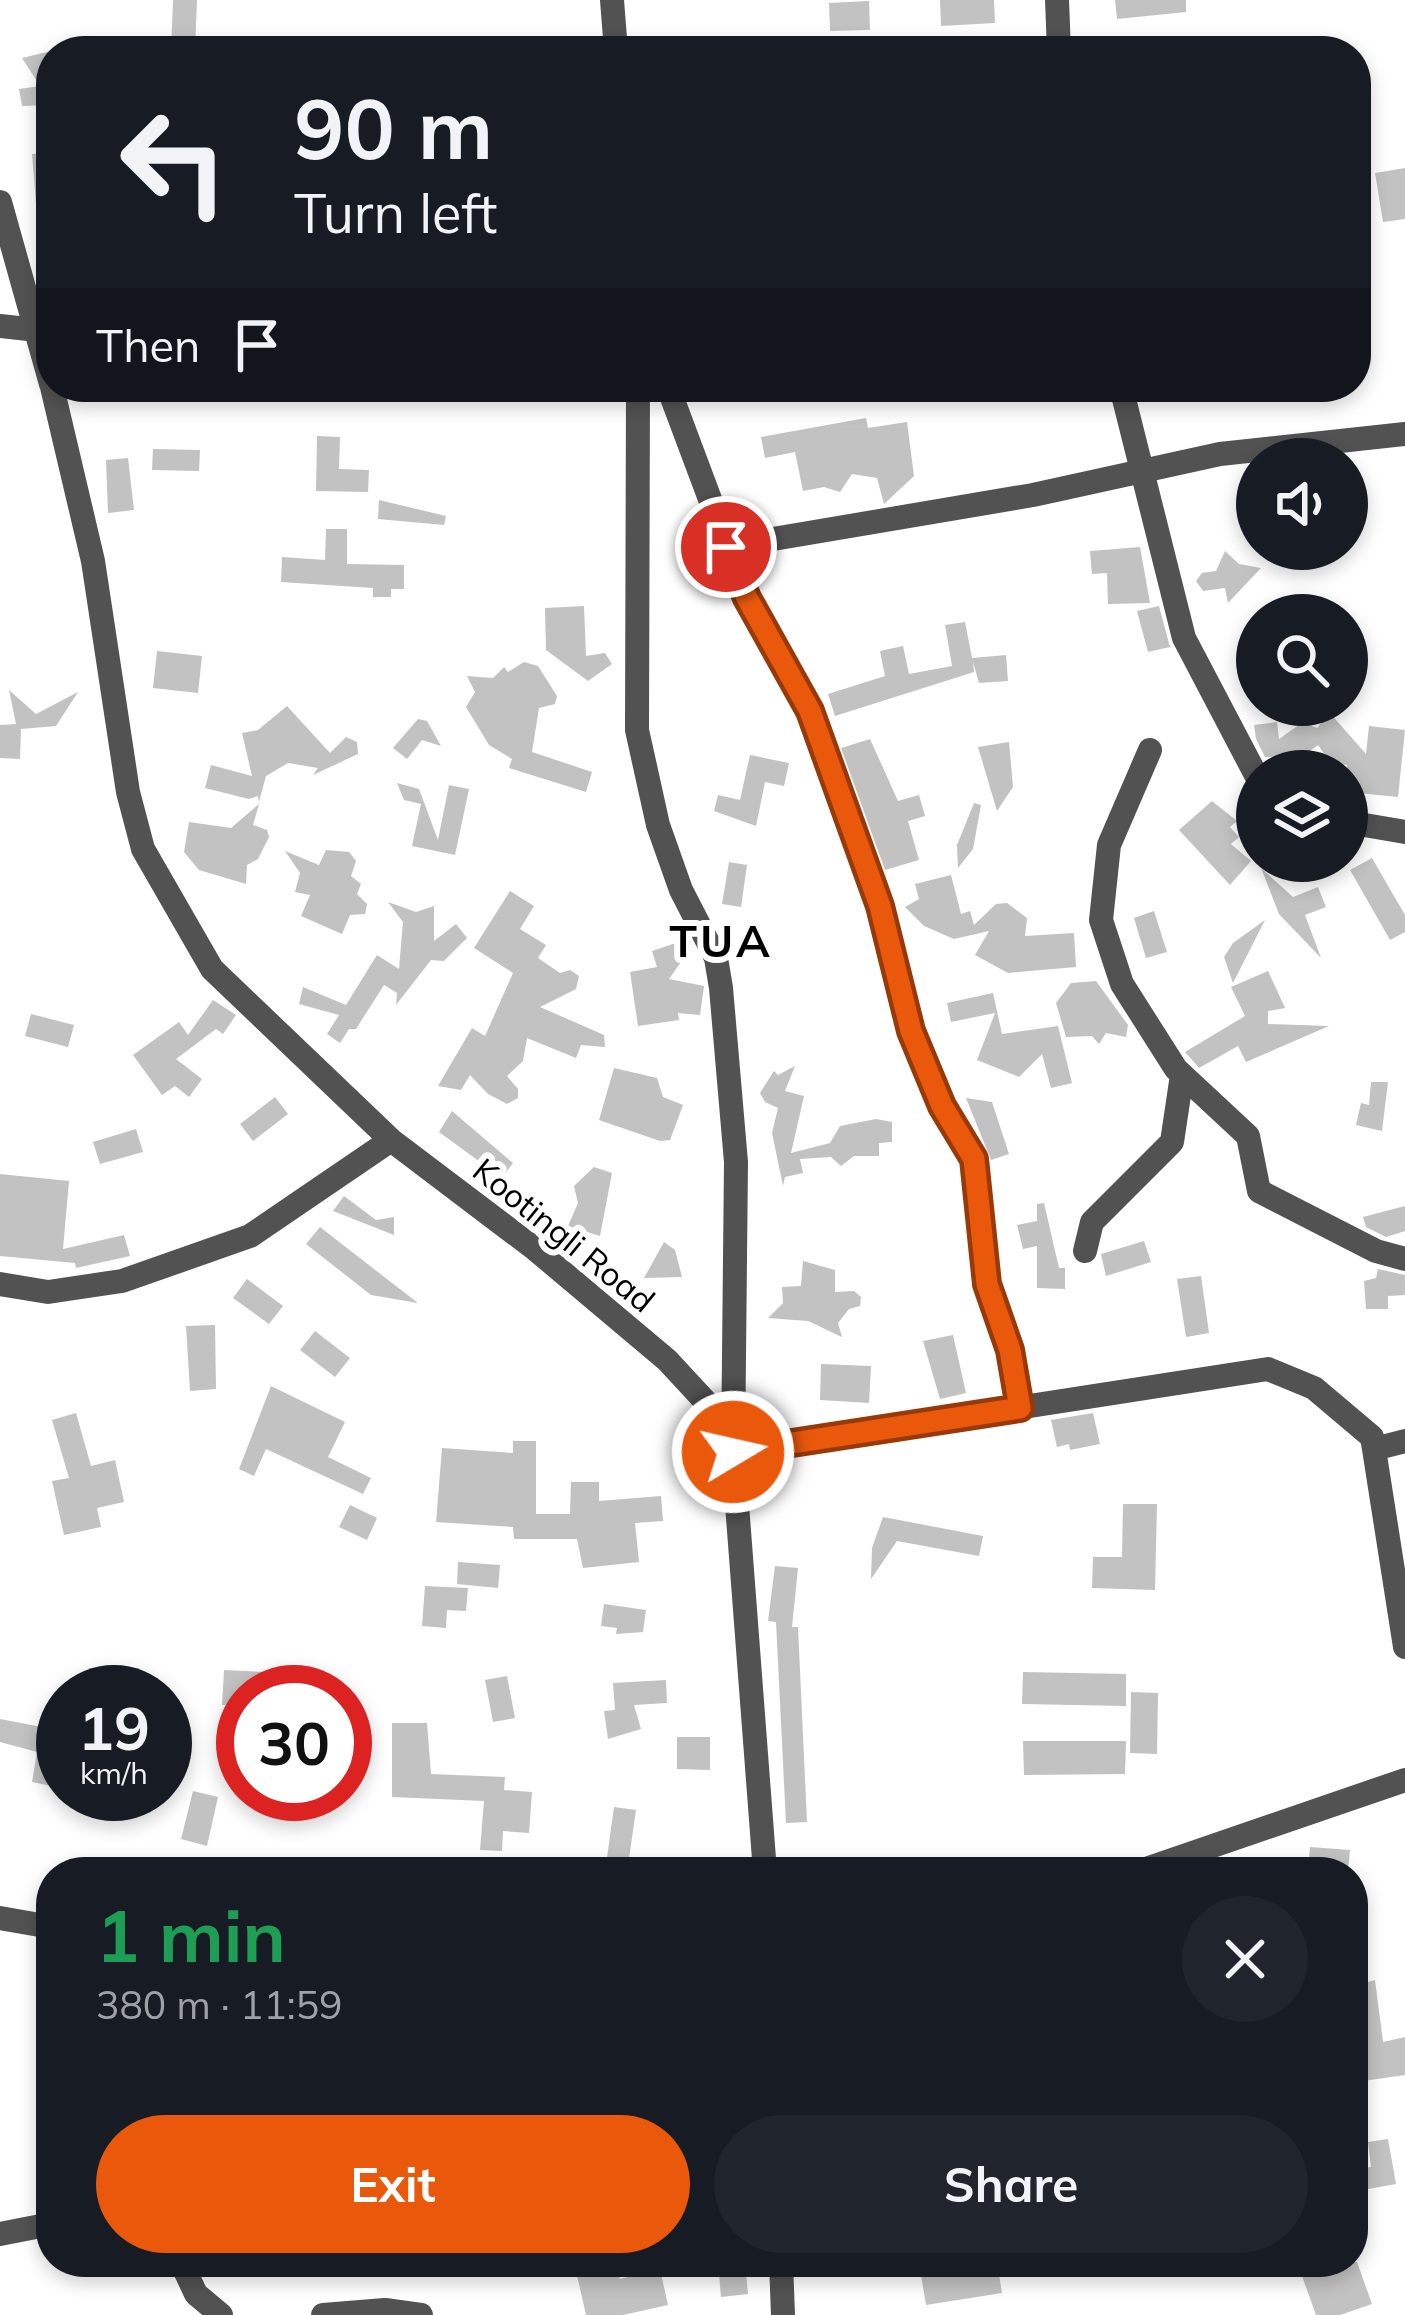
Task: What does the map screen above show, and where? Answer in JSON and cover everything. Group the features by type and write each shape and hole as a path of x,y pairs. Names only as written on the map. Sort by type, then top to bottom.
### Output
{"street":[{"path":"612,0 615,36"},
{"path":"1058,0 1059,36"},
{"name":"Kootingli Road","path":"0,202 36,323"},
{"path":"0,326 36,330"},
{"name":"Kootingli Road","path":"55,402 97,580 119,738 143,849 212,969 391,1140 535,1249 667,1360 705,1401 733,1452 764,1857"},
{"path":"638,402 642,628 637,730 658,825 681,890 716,958 721,988 736,1162 733,1452 1268,1369 1314,1388 1372,1437 1405,1647"},
{"path":"675,402 747,598 810,711 880,906 911,1031 942,1106 974,1159 987,1284 1010,1350 1020,1408"},
{"path":"1124,402 1184,638 1243,750"},
{"path":"726,547 1144,472 1220,454 1405,434"},
{"path":"1150,750 1108,844 1101,920 1121,984 1182,1076 1248,1136 1259,1191 1376,1251 1405,1259"},
{"path":"1368,826 1405,832"},
{"path":"1084,1251 1092,1222 1172,1142 1182,1076"},
{"path":"0,1283 48,1292 122,1281 250,1236 391,1140"},
{"path":"1374,1449 1405,1441"},
{"path":"1181,1857 1405,1780"},
{"path":"0,1918 36,1924"},
{"path":"0,2234 36,2227"},
{"path":"188,2277 196,2294 221,2315"},
{"path":"781,2277 782,2315"},
{"path":"323,2315 385,2310 422,2315"}],"building":[{"path":"173,0 197,0 196,36 172,36"},
{"path":"940,0 994,0 995,23 941,26"},
{"path":"1115,0 1186,0 1186,12 1117,19"},
{"path":"869,1 870,30 830,31 829,3"},
{"path":"36,55 36,80 22,58"},
{"path":"36,87 36,106 22,106 19,89"},
{"path":"32,154 36,154 36,203"},
{"path":"1405,168 1405,219 1383,222 1375,173"},
{"path":"866,418 868,428 907,422 914,476 884,504 877,478 852,474 840,492 824,487 803,491 795,452 765,458 761,437"},
{"path":"317,436 340,437 339,469 369,470 368,492 316,491"},
{"path":"153,449 200,450 199,471 152,470"},
{"path":"128,458 134,510 108,513 106,460"},
{"path":"379,500 446,516 444,525 378,519"},
{"path":"326,529 347,529 347,564 404,565 404,589 391,589 391,597 373,597 373,588 281,582 282,557 325,560"},
{"path":"1140,547 1150,603 1108,604 1107,573 1092,574 1090,551"},
{"path":"1225,551 1236,561 1236,570 1259,570 1228,603 1225,588 1203,591 1196,581 1202,573 1216,571"},
{"path":"584,606 586,656 605,653 612,664 588,681 546,650 545,608"},
{"path":"1159,606 1170,647 1148,652 1137,611"},
{"path":"965,622 972,658 1006,655 1008,681 979,683 973,662 974,672 835,716 828,694 885,676 880,651 903,646 909,674 952,666 945,625"},
{"path":"157,651 202,656 198,693 153,688"},
{"path":"524,662 538,666 557,696 555,704 539,708 532,752 592,772 586,792 509,768 512,759 489,745 466,707 475,692 467,676 493,678 504,667 508,672"},
{"path":"9,690 36,714 78,692 56,726 21,729 20,759 0,758 0,725 16,724"},
{"path":"287,706 330,753 346,737 357,742 358,754 313,775 318,768 288,763 266,776 259,802 258,796 249,799 205,788 211,765 252,776 242,733 258,730"},
{"path":"418,719 427,721 441,746 422,740 407,759 393,748"},
{"path":"1254,726 1277,726 1279,739 1297,726 1341,726 1362,750 1322,750 1318,745 1311,750 1262,750"},
{"path":"1369,726 1405,730 1398,797 1368,794"},
{"path":"870,739 898,801 919,795 925,816 908,821 919,860 885,870 841,748"},
{"path":"1009,742 1013,787 997,811 978,747"},
{"path":"750,755 789,763 784,786 765,782 756,826 714,811 718,795 740,800"},
{"path":"397,783 419,789 438,840 449,785 469,789 455,855 412,846 421,804 404,800"},
{"path":"1212,801 1236,820 1230,827 1236,834 1231,844 1236,848 1236,878 1230,885 1179,830"},
{"path":"974,803 981,805 973,849 958,868 957,845"},
{"path":"259,804 253,825 267,830 269,837 258,859 247,865 246,884 199,870 184,852 189,822 231,828"},
{"path":"326,850 349,852 356,861 351,876 361,884 357,894 367,904 365,914 350,915 342,934 301,916 310,895 295,892 300,873 285,851 319,865"},
{"path":"1372,858 1405,915 1405,932 1390,940 1357,882 1368,882"},
{"path":"729,862 747,865 741,907 722,904"},
{"path":"951,875 961,914 970,911 974,925 996,904 1007,903 1027,918 1025,936 1074,933 1076,967 1008,973 975,955 989,931 954,939 924,926 905,907 919,899 915,884"},
{"path":"1266,882 1276,882 1293,897 1318,887 1326,907 1305,915 1321,958 1279,914"},
{"path":"510,891 534,906 520,929 546,945 538,958 560,973 570,970 579,976 576,989 540,1007 604,1035 605,1047 581,1045 576,1058 527,1038 523,1061 507,1076 518,1089 518,1098 507,1104 488,1094 470,1075 461,1090 438,1086 472,1028 485,1036 513,973 474,948"},
{"path":"388,902 416,912 434,906 434,941 456,924 467,938 444,961 431,960 396,1005 397,993 384,985 356,1029 349,1029 340,1043 327,1034 339,1015 299,1004 303,987 346,1005 377,955 399,969 403,922"},
{"path":"1154,911 1167,952 1146,958 1134,918"},
{"path":"1265,920 1233,983 1224,957 1233,943"},
{"path":"676,943 686,955 669,979 704,986 700,1015 678,1013 679,1020 638,1026 630,972 657,967 652,951"},
{"path":"1268,971 1285,1008 1268,1011 1268,1024 1329,1026 1246,1062 1238,1046 1199,1068 1185,1052 1245,1016 1231,987"},
{"path":"1096,981 1128,1025 1126,1037 1106,1033 1099,1044 1092,1036 1066,1037 1056,1003 1071,983"},
{"path":"993,993 1002,1034 1058,1026 1072,1083 1051,1088 1042,1054 1019,1077 977,1060 995,1013 951,1022 947,1003"},
{"path":"213,1000 236,1015 223,1034 216,1029 176,1059 202,1079 189,1097 175,1086 162,1095 133,1055 179,1022 188,1035"},
{"path":"31,1014 74,1025 68,1047 25,1036"},
{"path":"795,1066 785,1091 804,1096 791,1153 830,1143 840,1126 876,1119 892,1122 892,1142 879,1143 879,1156 854,1156 841,1166 831,1157 800,1159 803,1173 785,1177 783,1186 772,1133 778,1108 765,1102 760,1093 774,1071 778,1075"},
{"path":"614,1068 657,1078 663,1097 683,1105 670,1140 660,1141 599,1120"},
{"path":"1371,1082 1388,1082 1382,1131 1356,1125 1361,1103 1369,1105"},
{"path":"275,1097 288,1114 253,1141 240,1124"},
{"path":"966,1098 992,1102 1009,1154 991,1160"},
{"path":"452,1111 513,1163 502,1178 439,1132"},
{"path":"136,1129 143,1152 100,1164 93,1142"},
{"path":"594,1167 612,1173 600,1236 568,1226 578,1203 574,1186"},
{"path":"0,1174 69,1181 63,1249 124,1235 130,1256 76,1268 75,1263 0,1256"},
{"path":"344,1196 376,1220 394,1217 394,1235 333,1211"},
{"path":"1044,1203 1059,1268 1065,1268 1065,1289 1037,1288 1037,1246 1023,1249 1017,1225 1037,1221 1037,1204"},
{"path":"1405,1206 1405,1231 1386,1237 1366,1227 1363,1217"},
{"path":"320,1227 418,1303 371,1295 306,1244"},
{"path":"1144,1241 1151,1262 1106,1276 1101,1254"},
{"path":"664,1242 675,1250 682,1277 644,1278"},
{"path":"803,1261 835,1270 835,1292 854,1291 861,1297 860,1306 849,1309 838,1323 842,1337 808,1321 768,1318 783,1303 782,1287 801,1286"},
{"path":"1378,1269 1405,1275 1405,1295 1388,1296 1388,1309 1366,1309 1364,1281 1376,1278"},
{"path":"1201,1276 1209,1333 1186,1337 1177,1279"},
{"path":"247,1279 283,1306 269,1324 233,1298"},
{"path":"215,1325 216,1389 190,1391 186,1326"},
{"path":"315,1331 350,1358 335,1377 300,1350"},
{"path":"953,1335 966,1393 940,1399 923,1341"},
{"path":"821,1364 871,1366 869,1403 820,1400"},
{"path":"271,1386 345,1422 328,1457 371,1478 363,1494 266,1449 254,1476 239,1469"},
{"path":"76,1413 91,1466 115,1460 124,1502 97,1508 101,1527 64,1535 52,1481 69,1478 52,1420"},
{"path":"1093,1413 1100,1444 1070,1450 1069,1444 1057,1447 1051,1420"},
{"path":"513,1441 536,1441 536,1514 570,1514 571,1482 599,1482 599,1501 661,1496 663,1521 635,1523 639,1562 583,1568 577,1539 514,1539 513,1527 436,1522 442,1448 513,1453"},
{"path":"1123,1504 1157,1504 1155,1590 1092,1588 1093,1557 1122,1557"},
{"path":"350,1505 377,1518 367,1540 339,1527"},
{"path":"883,1517 983,1536 979,1556 897,1541 871,1579 872,1548"},
{"path":"458,1562 500,1565 498,1588 457,1584"},
{"path":"775,1566 798,1568 792,1627 798,1627 807,1822 786,1823 776,1622 768,1621"},
{"path":"425,1586 468,1588 466,1611 447,1610 446,1628 422,1626"},
{"path":"604,1604 646,1610 643,1632 616,1634 617,1628 601,1626"},
{"path":"1023,1672 1126,1674 1126,1706 1022,1704"},
{"path":"507,1676 515,1718 493,1722 485,1680"},
{"path":"666,1680 667,1703 634,1705 641,1729 608,1739 604,1711 615,1710 613,1683"},
{"path":"1131,1692 1158,1693 1157,1754 1130,1753"},
{"path":"0,1719 36,1726 36,1752 0,1742"},
{"path":"392,1723 427,1723 431,1774 505,1777 504,1790 532,1792 529,1833 503,1831 502,1851 480,1850 484,1801 392,1797"},
{"path":"677,1737 710,1737 710,1770 677,1769"},
{"path":"1023,1741 1126,1741 1125,1774 1024,1775"},
{"path":"193,1791 216,1797 207,1846 181,1839 186,1821 192,1821"},
{"path":"614,1807 636,1810 629,1857 607,1857"},
{"path":"1310,1847 1350,1850 1349,1857 1309,1857"},
{"path":"1375,1980 1383,2042 1405,2037 1405,2075 1368,2080 1368,1982"},
{"path":"1388,2139 1396,2184 1368,2189 1368,2142"},
{"path":"577,2277 662,2277 668,2305 623,2315 586,2315"},
{"path":"719,2277 746,2277 748,2294 721,2297"},
{"path":"921,2277 999,2277 1002,2293 926,2305"},
{"path":"1302,2277 1362,2277 1372,2304 1340,2315 1316,2315"}],"district":[{"name":"TUA","path":"721,941"}],"route":[{"path":"726,547 747,598 810,711 880,906 911,1031 942,1106 974,1159 987,1284 1010,1350 1020,1408 733,1452"}]}
